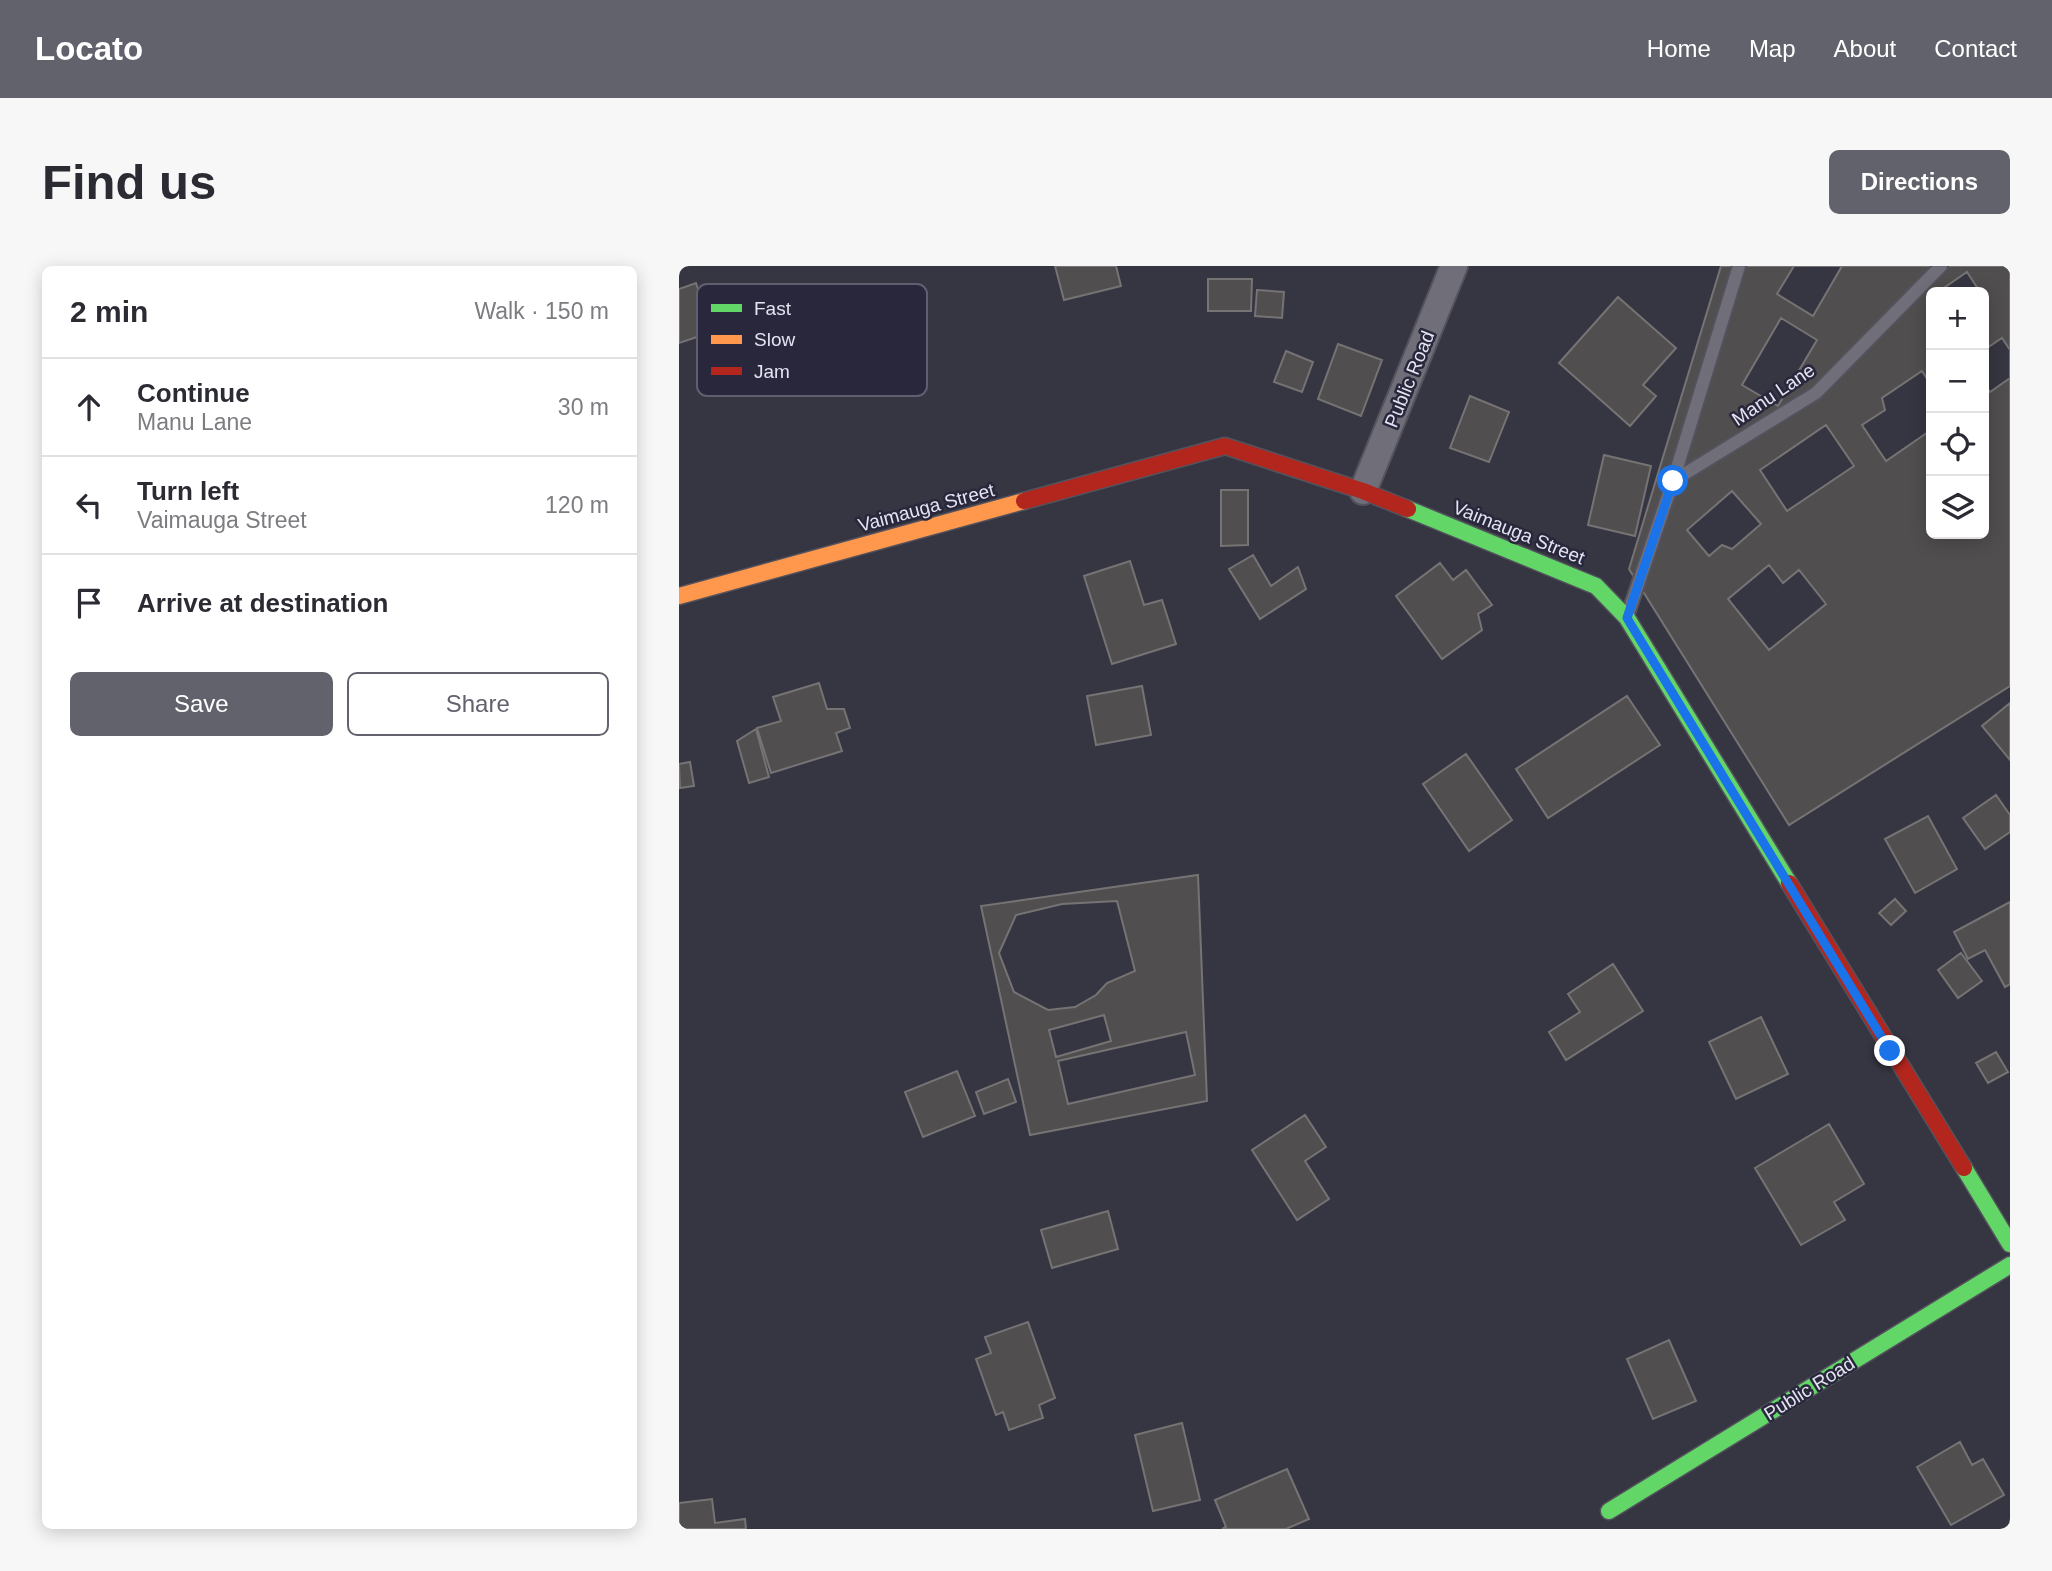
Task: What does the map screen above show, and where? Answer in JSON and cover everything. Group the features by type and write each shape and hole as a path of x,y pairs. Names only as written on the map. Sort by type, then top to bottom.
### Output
{"street":[{"name":"Public Road","path":"1363,491 1454,266"},
{"name":"Vaimauga Street","path":"679,596 1224,446 1363,491 1596,586 1627,618 2010,1244"},
{"name":"Public Road","path":"1609,1511 2010,1265"}],"lane":[{"path":"1627,618 1673,481 1739,266"},
{"name":"Manu Lane","path":"1673,481 1816,393 1941,266"}],"building":[{"path":"1055,266 1116,266 1121,286 1064,300"},
{"path":"1721,266 2010,266 2010,686 1789,825 1629,569"},
{"path":"1794,266 1842,266 1813,316 1777,294"},
{"path":"1967,272 1977,287 1945,287"},
{"path":"1208,279 1252,279 1251,311 1208,311"},
{"path":"696,283 697,286 697,337 679,343 679,289"},
{"path":"1257,290 1284,292 1282,318 1255,316"},
{"path":"1618,297 1676,348 1643,385 1656,396 1630,426 1559,363"},
{"path":"1781,318 1817,340 1778,406 1742,385"},
{"path":"2002,338 2010,350 2010,378 1990,392 1989,390 1989,347"},
{"path":"1338,344 1382,360 1361,416 1318,399"},
{"path":"1286,351 1313,362 1302,392 1274,382"},
{"path":"1922,371 1926,377 1926,433 1886,461 1862,425 1885,410 1882,398"},
{"path":"1470,396 1509,412 1489,462 1450,448"},
{"path":"1826,425 1854,466 1787,511 1760,470"},
{"path":"1604,455 1651,466 1635,536 1588,525"},
{"path":"1221,490 1248,490 1248,545 1221,546"},
{"path":"1732,491 1761,524 1732,549 1722,545 1709,556 1687,530"},
{"path":"1253,555 1271,586 1298,567 1306,589 1260,619 1229,569"},
{"path":"1130,561 1144,605 1162,600 1176,644 1112,664 1084,576"},
{"path":"1440,563 1453,580 1466,570 1492,605 1478,614 1482,630 1442,659 1396,596"},
{"path":"1769,565 1783,583 1799,570 1826,604 1769,650 1728,599"},
{"path":"819,683 827,709 844,709 850,728 836,733 842,751 771,773 757,728 781,721 773,697"},
{"path":"1142,686 1151,735 1096,745 1087,696"},
{"path":"1627,696 1660,745 1548,818 1516,769"},
{"path":"2010,703 2010,760 1982,726"},
{"path":"756,729 769,777 749,783 737,741"},
{"path":"1466,754 1512,820 1469,851 1423,784"},
{"path":"690,762 694,786 680,788 679,764"},
{"path":"1996,795 2010,815 2010,832 1985,849 1963,818"},
{"path":"1928,816 1957,869 1915,893 1885,839"},
{"path":"1198,875 1207,1101 1030,1135 981,906"},
{"path":"1895,899 1906,911 1891,925 1879,913"},
{"path":"1117,901 1135,971 1107,983 1096,995 1075,1007 1048,1010 1014,992 999,953 1016,915 1062,904"},
{"path":"2010,902 2010,984 2005,987 1985,950 1968,959 1954,932"},
{"path":"1961,953 1982,981 1958,998 1938,970"},
{"path":"1613,964 1643,1011 1566,1060 1549,1032 1580,1012 1568,994"},
{"path":"1104,1015 1111,1041 1056,1057 1049,1030"},
{"path":"1761,1017 1788,1074 1736,1099 1709,1042"},
{"path":"1186,1032 1195,1075 1068,1104 1058,1061"},
{"path":"1996,1052 2008,1072 1988,1083 1976,1063"},
{"path":"957,1071 975,1116 923,1137 905,1092"},
{"path":"1008,1079 1016,1102 984,1114 976,1092"},
{"path":"1305,1115 1326,1147 1305,1161 1329,1199 1297,1220 1252,1150"},
{"path":"1829,1124 1864,1184 1834,1202 1845,1220 1801,1245 1755,1168"},
{"path":"1108,1211 1118,1249 1052,1268 1041,1230"},
{"path":"1028,1322 1055,1398 1039,1405 1043,1418 1009,1430 1003,1412 996,1415 976,1359 991,1353 985,1337"},
{"path":"1669,1340 1696,1401 1653,1419 1627,1359"},
{"path":"1182,1423 1200,1500 1153,1511 1135,1435"},
{"path":"1960,1442 1972,1465 1983,1459 2004,1495 1951,1525 1917,1467"},
{"path":"1287,1469 1309,1519 1286,1529 1222,1529 1226,1527 1215,1500"},
{"path":"712,1499 715,1523 745,1519 746,1529 679,1529 679,1503"}],"traffic: fast":[{"path":"1408,509 1596,586 1627,618 1789,883"},
{"path":"1964,1168 2010,1244"},
{"path":"1609,1511 2010,1265"}],"traffic: slow":[{"path":"679,596 1024,501"}],"traffic: jam":[{"path":"1024,501 1225,446 1363,491 1408,509"},
{"path":"1789,883 1964,1168"}],"route":[{"path":"1673,481 1627,618 1890,1051"}]}
